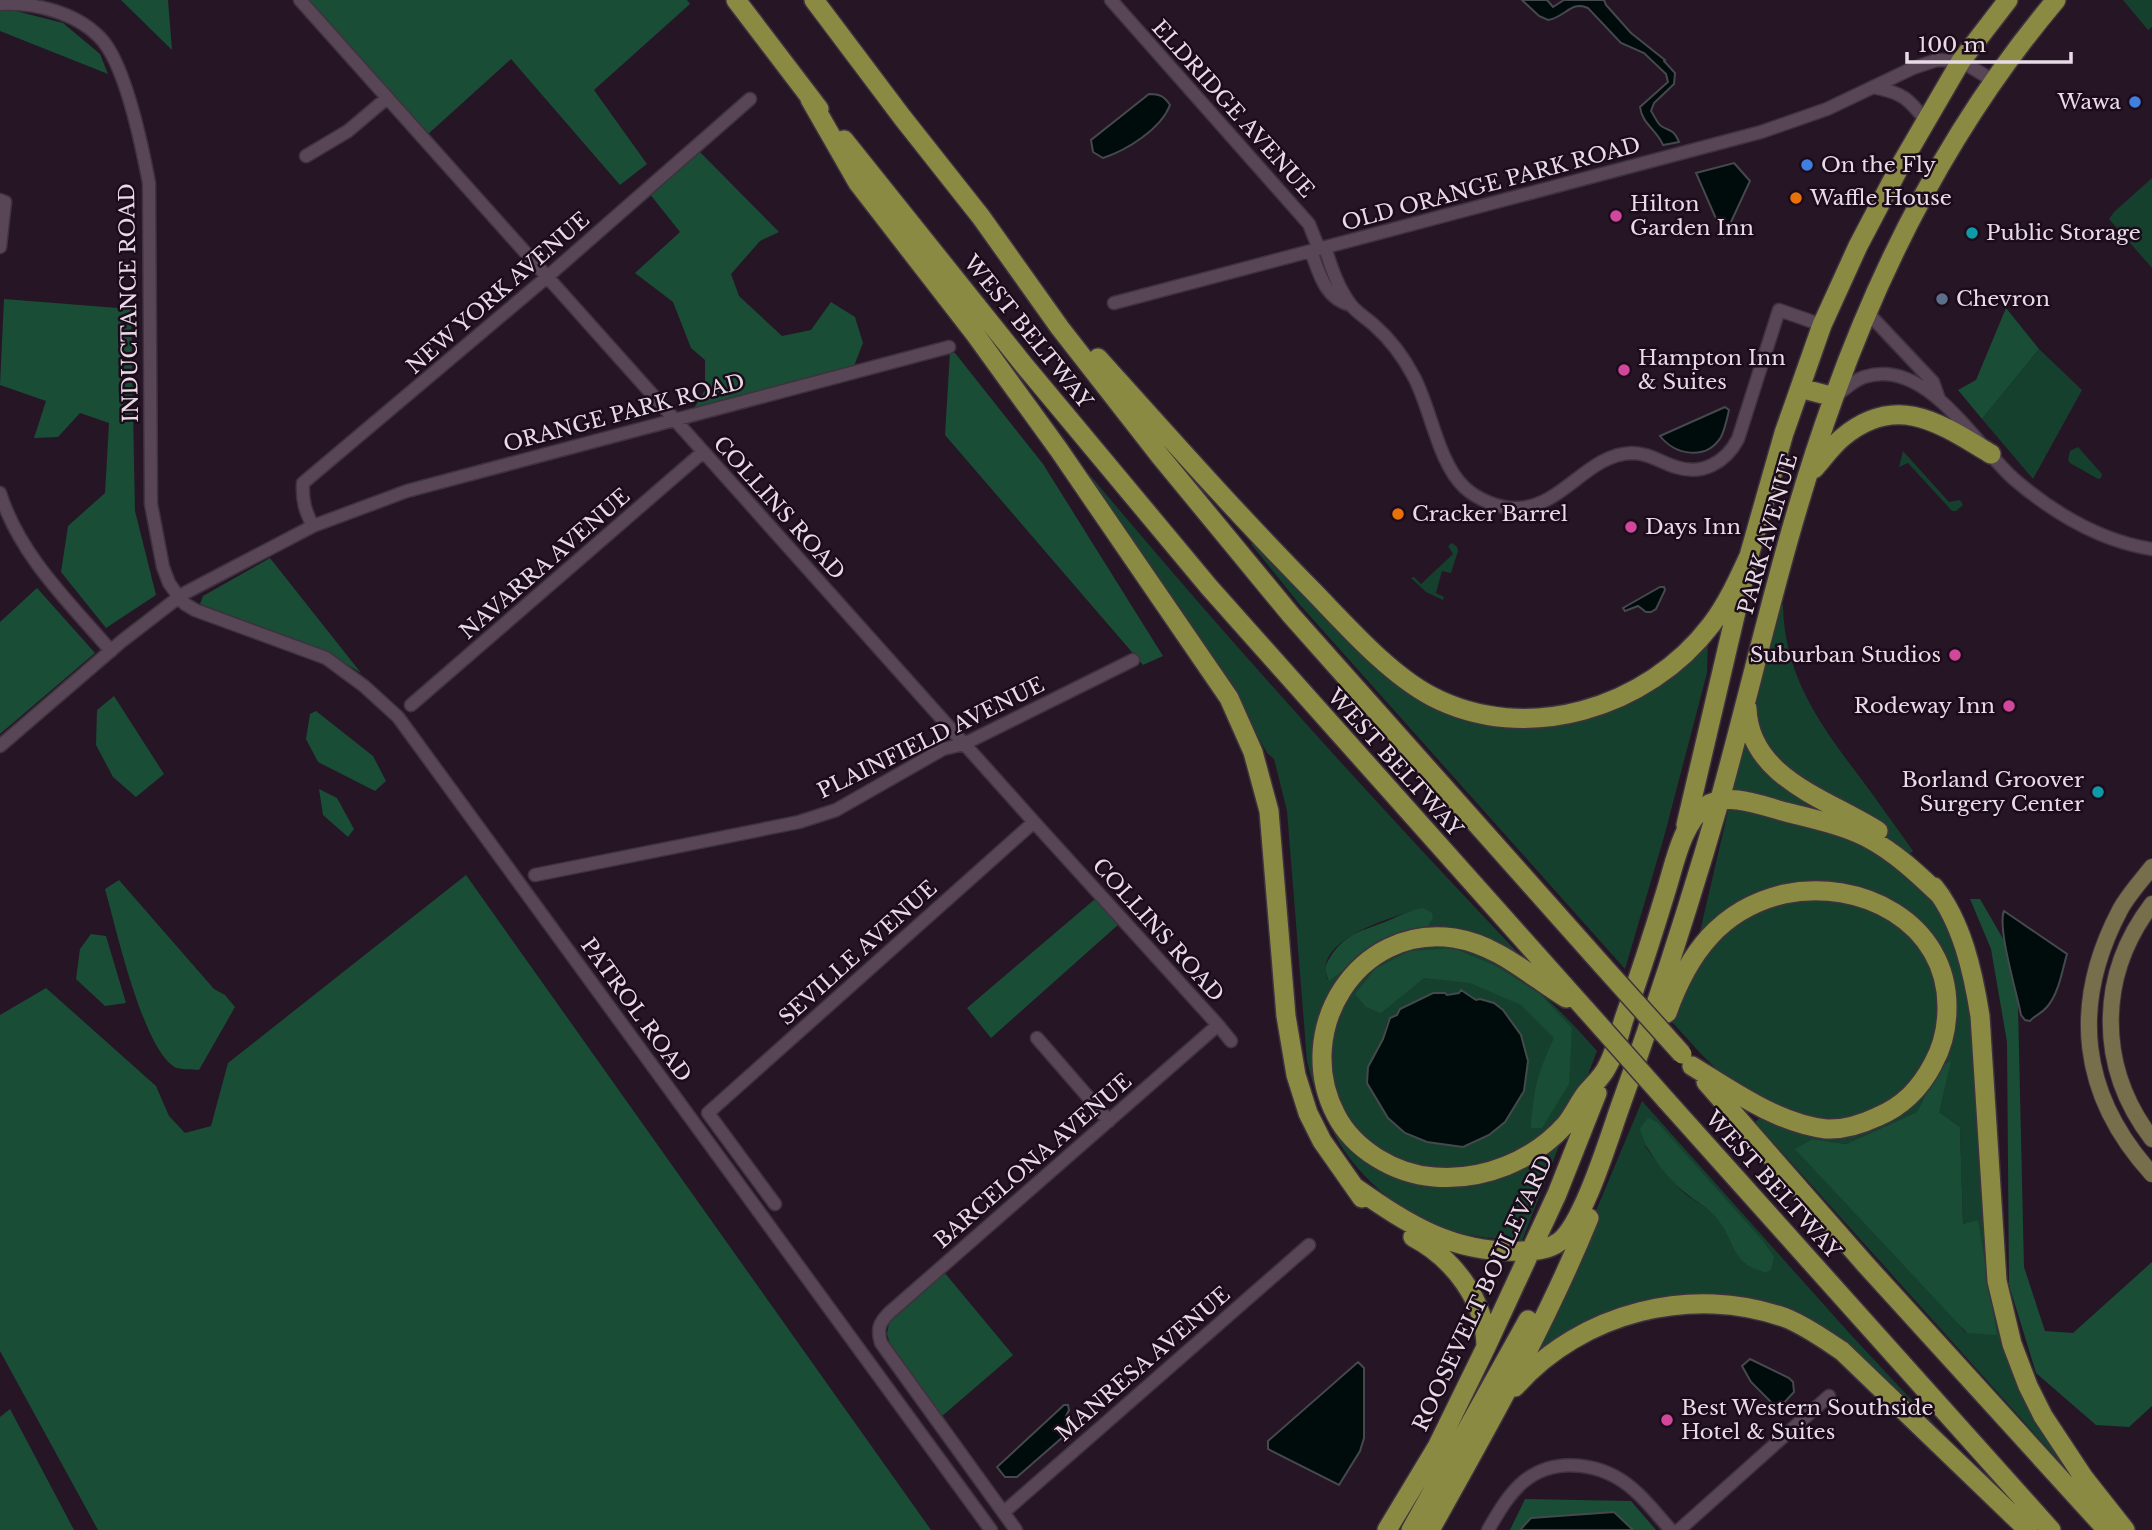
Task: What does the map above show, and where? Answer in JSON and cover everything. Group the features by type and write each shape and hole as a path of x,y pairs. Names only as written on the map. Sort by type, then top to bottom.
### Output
{"highway":[{"name":"WEST BELTWAY","path":"736,0 810,99 1024,365 1209,587 2051,1530"},
{"name":"WEST BELTWAY","path":"814,0 1060,328 1160,456 1291,615 1866,1265 2107,1530"},
{"name":"PARK AVENUE","path":"1683,837 1749,556 1784,433 1822,325 1879,205 1961,61 2008,0"},
{"name":"PARK AVENUE","path":"1601,1161 1659,998 1719,800 1792,523 1834,397 1888,265 1911,219 1994,81 2056,0"},
{"path":"810,99 858,183 975,334 1059,450 1228,698 1253,752 1269,811 1286,1016 1296,1075 1308,1113 1322,1141 1367,1206 1377,1215 1440,1253 1454,1269 1476,1302 1486,1327 1486,1347"},
{"path":"1022,274 1252,529 1336,615 1406,681 1450,705 1485,715 1525,719 1590,709 1631,692 1682,656 1710,626 1728,599 1749,556"},
{"path":"1800,388 1834,397"},
{"path":"1808,475 1850,432 1879,417 1900,414 1920,416 1944,426 1992,454"},
{"path":"1747,693 1748,725 1755,743 1768,762 1778,773 1809,793 1877,831 1912,859 1941,896 1961,938 1976,988 1980,1016 1997,1281 2012,1344 2028,1386 2050,1427 2084,1478 2125,1530"},
{"path":"1683,837 1698,813 1707,805 1719,800 1739,800 1864,836 1908,864 1941,896"},
{"name":"ROOSEVELT BOULEVARD","path":"1387,1530 1437,1447 1557,1194 1607,1069 1641,972 1683,837"},
{"path":"1430,1530 1501,1403 1575,1252 1675,991 1699,947 1736,914 1757,902 1777,896 1814,891 1848,893 1898,914 1921,936 1939,967 1947,998 1947,1023 1940,1052 1924,1083 1893,1110 1859,1125 1827,1129 1791,1120 1753,1103 1687,1060"},
{"path":"1586,1010 1490,949 1444,937 1406,942 1369,961 1344,985 1326,1021 1321,1053 1324,1083 1341,1124 1356,1143 1372,1156 1422,1176 1463,1177 1504,1167 1542,1146 1563,1127 1607,1069"},
{"name":"ROOSEVELT BOULEVARD","path":"1412,1530 1540,1299 1601,1161"},
{"path":"1356,1188 1400,1219 1438,1237 1479,1248 1506,1252 1552,1247 1573,1227"},
{"path":"1501,1403 1520,1381 1553,1352 1597,1326 1621,1317 1675,1305 1703,1304 1766,1312 1789,1319 1842,1351 2028,1530"}],"main road":[{"path":"2152,867 2121,908 2103,947 2090,993 2088,1025 2091,1059 2104,1104 2121,1135 2152,1174"},
{"path":"2152,904 2123,951 2109,1017 2112,1048 2124,1094 2152,1139"}],"street":[{"name":"COLLINS ROAD","path":"300,0 1230,1041"},
{"name":"ELDRIDGE AVENUE","path":"1111,0 1309,224 1318,249 1351,305 1380,331 1401,355 1422,392 1449,466 1457,479 1465,488 1490,503 1511,508 1527,507 1552,498 1600,463 1619,455 1632,453 1651,456 1686,469 1704,468 1718,463 1727,456 1738,439 1779,310 1822,325"},
{"name":"INDUCTANCE ROAD","path":"0,4 43,8 71,17 95,33 116,63 130,104 143,149 149,183 151,504 163,567 169,583 179,597"},
{"name":"OLD ORANGE PARK ROAD","path":"1114,303 1761,132 1827,109 1913,68 1937,60 1961,61"},
{"path":"1961,61 1994,81"},
{"path":"1872,87 1895,91 1905,97 1927,122"},
{"path":"306,156 348,131 387,98"},
{"name":"NEW YORK AVENUE","path":"313,526 304,510 303,483 547,277 750,99"},
{"path":"0,201 5,202 0,247"},
{"path":"1868,313 1933,383 1939,399"},
{"name":"ORANGE PARK ROAD","path":"0,746 179,597 313,526 407,491 949,347"},
{"path":"1834,397 1860,378 1874,374 1890,375 1913,382 1939,399 2014,479 2069,519 2088,530 2118,541 2152,549"},
{"name":"NAVARRA AVENUE","path":"411,705 703,452"},
{"path":"0,493 18,537 34,561 111,651"},
{"name":"PATROL ROAD","path":"179,597 195,610 326,658 398,717 991,1530"},
{"name":"PLAINFIELD AVENUE","path":"535,875 799,822 836,810 943,749 964,744 1133,660"},
{"name":"SEVILLE AVENUE","path":"775,1204 708,1113 1034,822"},
{"name":"BARCELONA AVENUE","path":"1004,1512 881,1343 878,1330 882,1320 1218,1025"},
{"path":"1037,1038 1109,1121"},
{"name":"MANRESA AVENUE","path":"1004,1512 1309,1245"},
{"path":"1679,1530 1829,1396"},
{"path":"1488,1530 1510,1495 1524,1481 1537,1473 1556,1467 1576,1465 1595,1468 1618,1478 1634,1489 1671,1530"},
{"path":"1004,1512 1016,1530"}],"green space":[{"path":"121,0 168,0 172,50"},
{"path":"306,0 687,0 690,4 594,90 647,164 620,185 511,59 427,135"},
{"path":"2123,0 2152,0 2152,27 2148,30"},
{"path":"12,10 63,23 100,54 108,74 0,31 0,11"},
{"path":"699,151 779,232 760,241 731,274 739,296 782,336 811,330 831,302 855,317 863,343 854,366 694,408 705,390 705,360 691,348 673,302 635,273 680,232 649,193"},
{"path":"2152,178 2152,268 2109,219"},
{"path":"4,299 131,309 135,511 156,595 106,628 61,572 68,526 105,493 109,423 80,413 58,437 34,438 46,401 0,385"},
{"path":"2006,308 2039,349 1982,419 1958,390 1976,380"},
{"path":"2039,349 2082,390 2033,479 1982,419"},
{"path":"950,352 955,353 1043,464 1163,656 1143,665 945,435"},
{"path":"2078,447 2102,474 2101,478 2098,479 2070,463 2070,451"},
{"path":"1903,451 1949,502 1960,500 1963,505 1952,511 1908,463 1899,467"},
{"path":"1089,474 1300,717 1519,954 1515,959 1482,941 1380,949 1323,1018 1338,1128 1447,1183 1562,1138 1522,1241 1461,1234 1425,1222 1389,1198 1371,1182 1356,1166 1331,1128 1313,1085 1307,1061 1287,811 1274,759 1267,753 1236,697 1086,476","holes":["1416,910 1417,929 1393,936 1328,980 1326,966 1331,954 1356,933"]},
{"path":"1257,540 1438,706 1575,717 1708,638 1707,673 1664,837 1625,969 1301,606 1251,544"},
{"path":"1452,543 1458,551 1451,573 1442,571 1436,593 1444,597 1443,600 1426,592 1411,578 1414,577 1421,584 1453,554 1448,546"},
{"path":"270,558 361,673 322,649 200,604 203,596"},
{"path":"37,588 95,653 0,734 0,622"},
{"path":"1783,605 1790,655 1808,699 1832,740 1913,851 1906,857 1732,793"},
{"path":"114,696 164,774 136,797 113,777 96,745 97,710"},
{"path":"316,711 373,756 386,781 375,791 318,762 306,739 310,714"},
{"path":"319,789 337,798 354,829 348,837 323,815"},
{"path":"1737,807 1817,827 1870,846 1922,888 1936,906 1966,964 1982,1117 1984,1249 1994,1310 2005,1349 2063,1457 2059,1461 1755,1122 1762,1116 1783,1127 1885,1120 1949,1038 1923,931 1809,886 1698,940 1728,811","holes":["1939,1067 1939,1112 1960,1127 1963,1224 1978,1221 1966,1333 1813,1139 1846,1144 1917,1112"]},
{"path":"466,875 931,1530 98,1530 0,1351 0,1015 46,988 156,1086 169,1116 185,1133 211,1126 228,1063"},
{"path":"119,880 214,989 225,995 235,1007 199,1070 177,1068 165,1058 142,1015 123,958 105,889"},
{"path":"1813,897 1874,908 1913,936 1933,972 1941,1010 1930,1055 1901,1096 1857,1121 1800,1119 1726,1078 1671,1021 1689,970 1750,911"},
{"path":"1095,899 1119,924 991,1038 967,1008"},
{"path":"1970,899 1980,899 2017,963 2024,1267 2045,1331 2073,1333 2152,1262 2152,1406 2129,1427 2096,1425 2036,1373 2009,1285 2007,1042 1991,949"},
{"path":"1423,908 1432,913 1433,918 1426,929 1399,933 1386,939 1329,981 1326,965 1344,941 1366,929"},
{"path":"91,934 106,936 126,1003 105,1006 76,979 80,949"},
{"path":"1450,946 1486,957 1533,987 1572,1023 1597,1051 1583,1088 1561,1121 1515,1158 1448,1172 1396,1163 1351,1129 1327,1063 1343,1000 1372,968 1396,954 1414,948","holes":["1459,993 1476,1000 1463,1147 1427,1142 1405,1133 1367,1083 1368,1068 1383,1039 1387,1022 1397,1015 1400,1009 1441,994"]},
{"path":"1453,948 1496,966 1540,994 1572,1028 1569,1084 1542,1128 1531,1128 1533,1103 1540,1071 1554,1038 1521,1005 1470,983 1424,978 1381,1013 1366,1007 1355,994 1375,969 1409,951"},
{"path":"1951,1061 1939,1112 1960,1127 1963,1224 1978,1220 1997,1335 1967,1333 1795,1149 1813,1139 1846,1144 1917,1112 1939,1067"},
{"path":"1642,1101 1851,1335 1948,1439 1944,1442 1832,1336 1679,1297 1532,1363","holes":["1644,1145 1771,1270 1766,1273 1746,1263 1734,1249 1714,1214 1683,1192"]},
{"path":"1648,1118 1657,1122 1763,1241 1774,1257 1771,1270 1766,1273 1745,1263 1713,1214 1680,1189 1665,1173 1642,1136 1640,1128"},
{"path":"944,1272 1013,1355 941,1417 891,1347 887,1334 889,1323"},
{"path":"10,1409 74,1530 0,1530 0,1417"},
{"path":"1525,1499 1631,1501 1656,1530 1510,1530"}],"shaded area":[{"path":"1522,0 1547,0 1553,7 1564,0 1604,0 1631,33 1665,60 1675,73 1674,84 1654,103 1651,111 1660,125 1673,132 1679,142 1663,145 1641,113 1640,107 1668,82 1666,74 1644,53 1621,43 1588,8 1573,7 1548,20 1539,16"},
{"path":"1149,94 1161,96 1170,105 1159,122 1142,138 1112,154 1103,158 1093,152 1091,140"},
{"path":"1734,163 1750,181 1724,237 1696,173"},
{"path":"1725,407 1729,410 1721,437 1707,450 1690,453 1682,451 1660,436"},
{"path":"1660,587 1665,590 1656,609 1651,612 1638,606 1625,611 1623,608"},
{"path":"2004,911 2067,954 2060,982 2051,1001 2030,1021 2021,1015 2005,946"},
{"path":"1461,990 1476,1000 1494,1003 1503,1010 1521,1035 1528,1061 1524,1091 1505,1122 1489,1135 1463,1147 1427,1142 1405,1133 1388,1118 1367,1083 1368,1067 1383,1039 1390,1018 1397,1015 1400,1009 1433,993 1447,995 1459,993"},
{"path":"1750,1359 1793,1382 1794,1392 1782,1405 1772,1403 1751,1382 1742,1366"},
{"path":"1358,1362 1364,1368 1364,1438 1360,1451 1339,1485 1268,1449 1268,1441"},
{"path":"1064,1405 1068,1405 1066,1416 1072,1429 1017,1477 1005,1477 997,1467"},
{"path":"1614,1512 1633,1530 1520,1530 1531,1518"}],"place":[{"name":"Wawa","path":"2135,102"},
{"name":"On the Fly","path":"1807,165"},
{"name":"Waffle House","path":"1796,198"},
{"name":"Hilton Garden Inn","path":"1616,216"},
{"name":"Public Storage","path":"1972,233"},
{"name":"Chevron","path":"1942,299"},
{"name":"Hampton Inn & Suites","path":"1624,370"},
{"name":"Cracker Barrel","path":"1398,514"},
{"name":"Days Inn","path":"1631,527"},
{"name":"Suburban Studios","path":"1955,655"},
{"name":"Rodeway Inn","path":"2009,706"},
{"name":"Borland Groover Surgery Center","path":"2098,792"},
{"name":"Best Western Southside Hotel & Suites","path":"1667,1420"}]}
